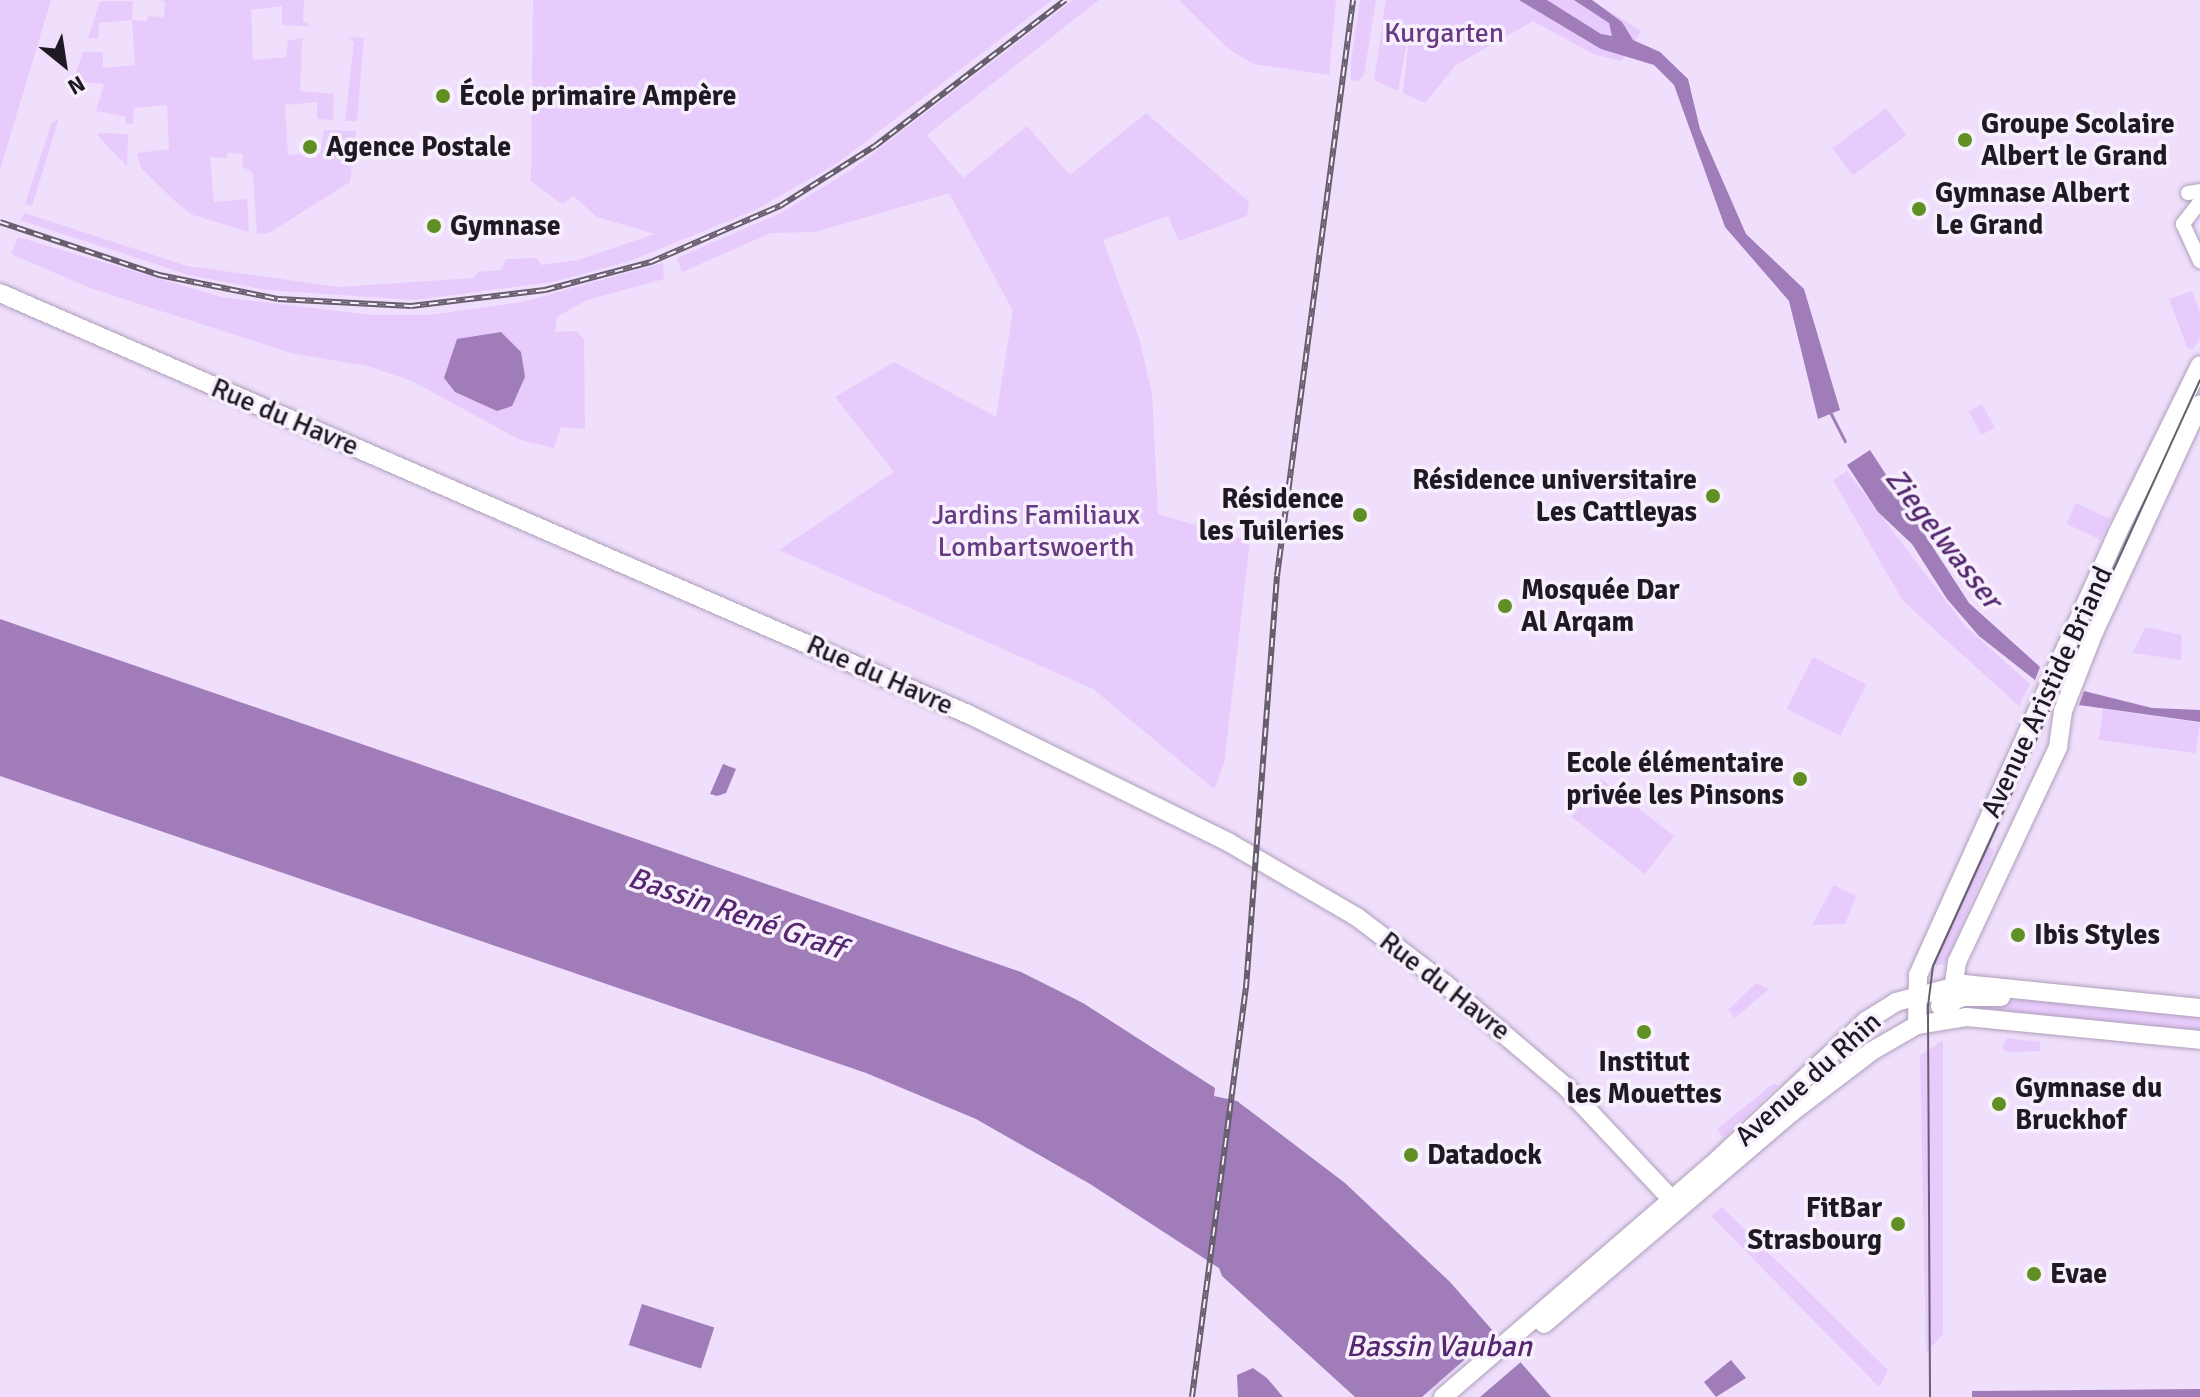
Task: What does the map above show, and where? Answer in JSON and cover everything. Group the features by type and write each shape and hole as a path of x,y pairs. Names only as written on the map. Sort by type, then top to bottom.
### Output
{"main road":[{"name":"Rue du Havre","path":"0,293 970,715 1228,842 1357,917 1445,984 1556,1078 1671,1199"},
{"name":"Avenue Aristide Briand","path":"1917,1019 1918,984 2061,662 2200,365"},
{"name":"Avenue Aristide Briand","path":"1951,1001 1957,962 2058,747 2063,711 2079,671 2200,404"},
{"path":"2061,662 2079,671"},
{"name":"Avenue du Rhin","path":"1527,1332 1866,1021 1918,984 1951,1001 2200,1040"},
{"name":"Avenue du Rhin","path":"1527,1332 1792,1112 1864,1045 1951,1001 2043,991 2200,1008"},
{"path":"1917,1019 1951,1001"},
{"path":"1443,1397 1527,1332"},
{"path":"1460,1397 1527,1332"}],"street":[{"path":"2196,196 2183,224 2200,261"}],"green space":[{"path":"0,0 51,0 0,170"},
{"path":"160,0 304,0 303,21 311,26 282,25 282,6 251,10 253,60 286,57 288,41 311,36 302,39 300,91 334,94 333,120 317,119 317,102 285,105 288,155 320,152 324,130 356,131 350,182 269,233 257,234 253,173 242,166 243,154 228,153 227,158 210,157 214,202 247,199 249,232 193,215 179,205 141,168 137,153 169,149 167,105 134,108 133,124 125,123 125,116 96,111 104,84 73,81 83,52 103,52 103,68 135,65 132,20 147,21 148,16 164,17 165,2"},
{"path":"533,0 1052,0 836,164 755,210 630,261 553,282 415,300 266,290 189,275 20,220 25,213 187,266 339,287 474,278 478,272 501,270 506,259 537,258 541,265 578,260 655,234 597,217 573,196 562,204 531,181"},
{"name":"Jardins Familiaux Lombartswoerth","path":"1073,0 1099,0 927,135 963,178 1027,126 1070,175 1146,113 1249,202 1247,216 1179,241 1168,216 1103,240 1139,338 1152,393 1158,514 1250,541 1224,764 1214,789 1093,689 779,550 894,472 835,397 894,362 996,417 1013,311 949,193 815,232 771,233 682,272 677,258 781,213 854,168"},
{"path":"1179,0 1336,0 1329,75 1254,64 1231,51"},
{"path":"1360,0 1376,0 1364,75 1358,81 1351,80 1351,61"},
{"name":"Kurgarten","path":"1386,0 1592,0 1641,31 1621,61 1593,54 1533,21 1456,65 1425,103 1403,93 1410,27 1398,91 1374,80"},
{"path":"100,1 133,1 132,20 99,23 98,38 88,38"},
{"path":"347,37 364,38 357,121 345,121 354,42"},
{"path":"1886,108 1906,135 1853,175 1832,148"},
{"path":"59,118 32,206 25,204 51,124"},
{"path":"99,133 128,134 127,166 98,136"},
{"path":"18,237 221,297 371,315 429,315 522,302 663,263 664,279 587,300 557,317 555,332 576,331 584,339 585,429 561,427 554,448 520,440 412,381 368,366 291,353 90,288 11,254"},
{"path":"2192,291 2200,313 2200,337 2193,350 2187,347 2169,299"},
{"path":"1982,404 1995,428 1981,435 1969,411"},
{"path":"1847,471 1965,626 2030,684 2019,706 1903,601 1833,480"},
{"path":"2076,503 2110,519 2101,540 2066,524"},
{"path":"2145,627 2182,635 2181,660 2133,653"},
{"path":"1813,657 1866,684 1840,736 1787,709"},
{"path":"2103,709 2200,723 2196,753 2099,740"},
{"path":"1601,779 1674,836 1645,874 1571,817"},
{"path":"1979,842 1994,850 1945,964 1929,966"},
{"path":"1834,885 1856,896 1845,924 1812,925"},
{"path":"1756,983 1769,989 1735,1018 1728,1010"},
{"path":"2040,997 2200,1012 2200,1034 1960,1006"},
{"path":"2007,1038 2040,1042 2040,1051 2007,1052 2002,1048"},
{"path":"1943,1040 1943,1334 1926,1353 1920,1056"},
{"path":"1774,1083 1778,1086 1723,1138 1717,1129"},
{"path":"1722,1207 1888,1370 1879,1387 1711,1216"}],"water":[{"path":"1519,0 1547,0 1601,34 1612,36 1609,23 1574,0 1592,0 1622,22 1633,40 1660,52 1688,79 1700,129 1746,234 1804,289 1840,410 1818,419 1789,301 1725,227 1674,85 1654,65 1601,49"},
{"path":"501,332 521,352 525,377 512,406 497,411 455,392 444,378 457,339"},
{"path":"1870,450 1969,603 2040,667 2035,680 1979,636 1947,599 1912,544 1878,512 1847,465"},
{"path":"0,619 1021,972 1083,1003 1215,1088 1214,1096 1237,1101 1345,1183 1450,1282 1551,1397 1355,1397 1222,1276 1219,1268 1090,1184 976,1119 866,1073 0,776"},
{"path":"2084,691 2152,708 2200,710 2200,722 2079,705"},
{"path":"723,764 736,769 726,793 717,796 710,794"},
{"path":"642,1304 714,1327 701,1368 629,1345"},
{"path":"1731,1360 1746,1378 1716,1397 1704,1382"},
{"path":"1253,1368 1267,1378 1283,1397 1238,1397 1237,1375"},
{"path":"2200,1389 2200,1397 1972,1397 1972,1391"}],"pier":[{"path":"1496,1332 1522,1361 1480,1397 1422,1397"}],"waterway":[{"name":"Ziegelwasser","path":"1829,410 1845,441"}],"tram line":[{"path":"1930,1397 1928,1006 1933,966 2200,380"}],"railway":[{"path":"0,222 159,275 278,299 411,306 545,290 651,262 780,206 875,146 1065,0"},
{"path":"1192,1397 1246,988 1277,576 1353,0"}],"place":[{"name":"École primaire Ampère","path":"443,96"},
{"name":"Groupe Scolaire Albert le Grand","path":"1965,140"},
{"name":"Agence Postale","path":"310,147"},
{"name":"Gymnase Albert Le Grand","path":"1919,209"},
{"name":"Gymnase","path":"434,226"},
{"name":"Résidence universitaire Les Cattleyas","path":"1713,496"},
{"name":"Résidence les Tuileries","path":"1360,515"},
{"name":"Mosquée Dar Al Arqam","path":"1505,606"},
{"name":"Ecole élémentaire privée les Pinsons","path":"1800,779"},
{"name":"Ibis Styles","path":"2018,935"},
{"name":"Institut les Mouettes","path":"1644,1032"},
{"name":"Gymnase du Bruckhof","path":"1999,1104"},
{"name":"Datadock","path":"1411,1155"},
{"name":"FitBar Strasbourg","path":"1898,1224"},
{"name":"Evae","path":"2034,1274"}],"water label":[{"name":"Bassin René Graff","path":"736,914"},
{"name":"Bassin Vauban","path":"1439,1347"}]}
